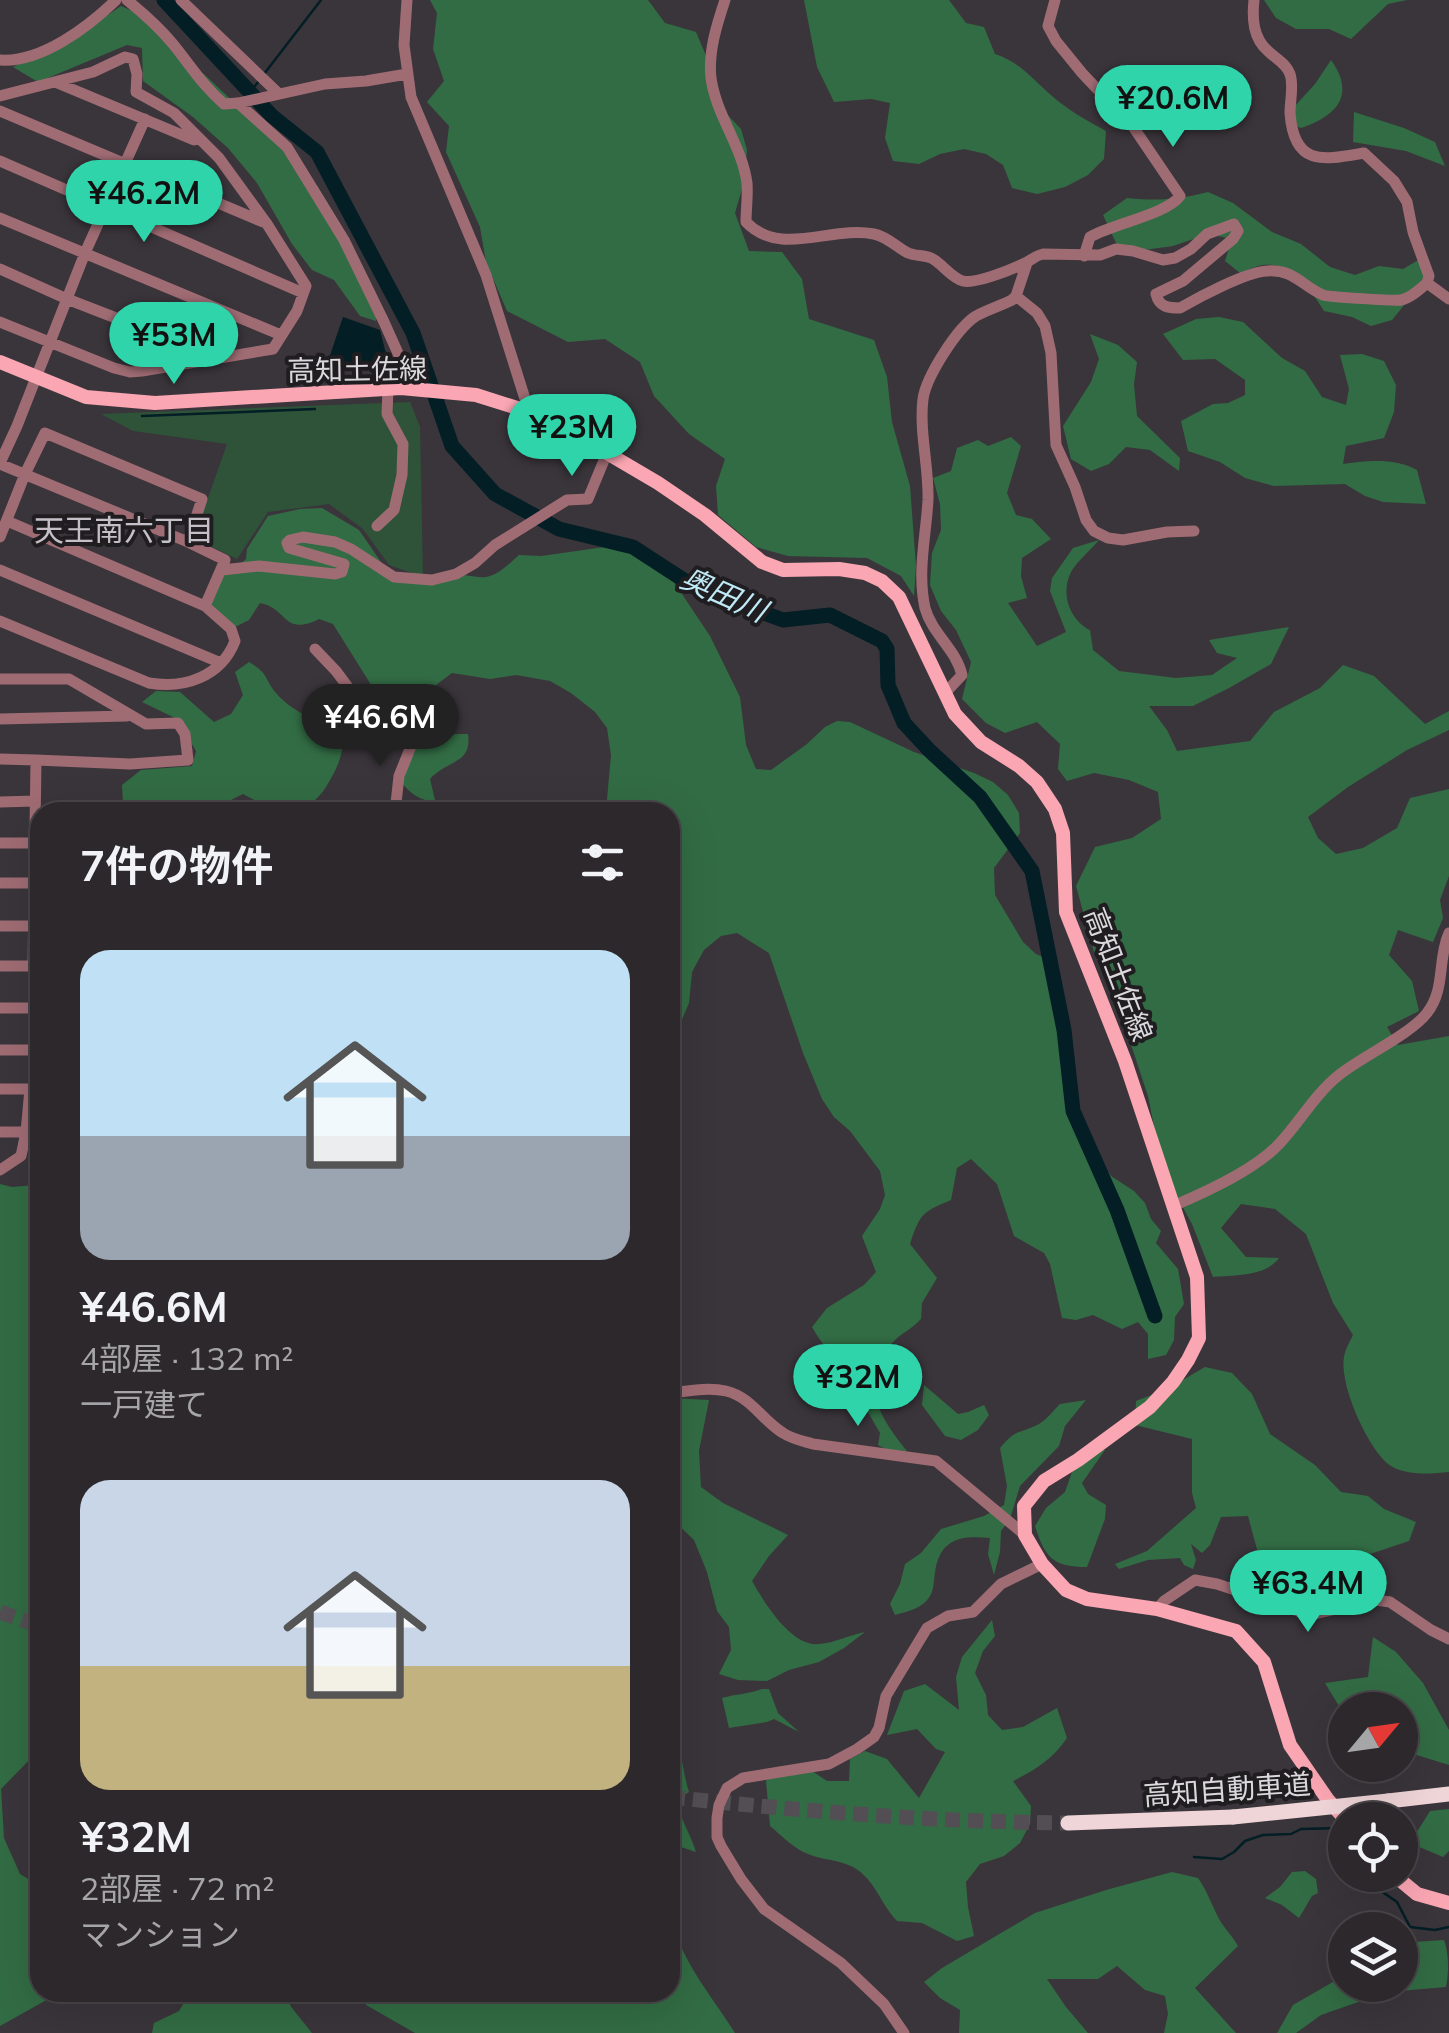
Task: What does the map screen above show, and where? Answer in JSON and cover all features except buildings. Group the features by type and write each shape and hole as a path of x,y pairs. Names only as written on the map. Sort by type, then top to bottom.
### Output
{"highway":[{"name":"高知自動車道","path":"1068,1823 1233,1818 1449,1794"}],"main road":[{"name":"高知土佐線","path":"0,362 86,398 155,403 388,389 476,395 533,413 607,453 705,515 762,562 783,570 839,569 865,574 882,581 899,597 955,714 981,742 1037,782 1055,809 1063,834 1066,912 1125,1060 1197,1278 1199,1338 1174,1382 1150,1408 1044,1481 1024,1506 1024,1535"},
{"path":"1024,1535 1042,1564 1066,1590 1087,1599 1157,1609 1236,1631 1264,1662 1290,1745 1330,1802"},
{"path":"1415,1892 1449,1903"}],"street":[{"path":"0,60 17,60 65,40 94,22 116,0"},
{"path":"127,0 151,20 207,90 224,104 325,84 407,74"},
{"path":"180,0 274,95"},
{"path":"407,0 404,45 415,110 480,260 526,402 533,413"},
{"path":"725,0 711,58 711,78 742,161 747,184 746,222 772,238 873,234 908,253 930,258 962,281 978,280 1034,256 1059,252 1084,256 1116,249 1163,260 1175,258 1207,234 1234,224 1238,231 1233,238 1184,281 1156,294 1158,301 1165,307 1180,308 1264,271 1285,272 1332,298 1400,301 1410,296 1428,283 1429,276 1407,202 1394,181 1364,153 1318,159 1298,143 1290,113 1291,76 1284,64 1265,49 1256,32 1254,0"},
{"path":"1055,0 1048,26 1056,40 1099,91 1117,103 1180,196 1162,210 1090,237 1084,256"},
{"path":"0,96 93,72 125,57 133,59 138,74 136,92 174,114 219,158 268,224 306,286 273,350 130,372 0,322"},
{"path":"55,82 204,144"},
{"path":"242,102 287,147 344,240 417,390"},
{"path":"0,111 268,224"},
{"path":"144,119 0,463 225,560 205,606"},
{"path":"0,161 303,293"},
{"path":"0,218 281,335"},
{"path":"946,692 962,675 958,661 937,636 924,598 921,562 928,480 924,394 932,372 963,328 1016,296 1027,262"},
{"path":"0,269 217,358"},
{"path":"1428,283 1449,299"},
{"path":"1016,296 1037,313 1045,326 1051,354 1056,445 1094,532 1123,540 1194,531"},
{"path":"498,402 514,391 518,378"},
{"path":"376,526 394,510 402,476 404,444 387,414 388,389"},
{"path":"0,537 45,433 202,499 188,542"},
{"path":"222,570 259,566 342,572 344,564 290,548 287,542 303,537 351,549 394,577 432,580 456,574 567,500 588,499 607,453"},
{"path":"0,621 149,683 166,686 195,681 220,663 236,641 230,629 205,606 7,521"},
{"path":"0,570 220,663"},
{"path":"315,649 376,725 414,740 399,776 396,802"},
{"path":"0,679 69,679 146,724 178,723 188,760 130,764 0,759"},
{"path":"0,719 132,716"},
{"path":"0,802 34,801 36,760"},
{"path":"0,843 30,843"},
{"path":"0,883 30,883"},
{"path":"0,926 30,926"},
{"path":"1173,1206 1259,1160 1277,1146 1336,1077 1426,1014 1441,982 1441,960 1449,933"},
{"path":"0,966 30,968"},
{"path":"0,1008 30,1008"},
{"path":"0,1050 30,1050"},
{"path":"0,1090 30,1087"},
{"path":"0,1170 21,1156 30,1112"},
{"path":"0,1132 26,1132"},
{"path":"680,1392 722,1390 738,1395 794,1439 936,1460 1024,1535"},
{"path":"904,2033 884,2004 841,1962 756,1900 721,1846 719,1806 727,1788 743,1778 830,1764 874,1737 886,1696 928,1628 948,1616 972,1612 1001,1584 1042,1564"},
{"path":"1157,1609 1195,1580 1310,1615 1376,1600 1390,1602 1449,1639"}],"green space":[{"path":"430,0 648,0 665,23 696,32 721,108 741,129 747,150 744,182 735,213 749,251 782,252 802,279 809,319 874,340 887,377 892,422 910,486 916,566 914,596 901,576 867,558 788,556 756,547 718,515 716,486 725,459 689,434 654,396 640,362 605,339 568,342 507,311 486,262 480,227 446,152 449,126 427,102 444,81 433,49 437,13"},
{"path":"804,0 949,0 966,23 984,27 995,54 1014,63 1064,105 1106,131 1104,159 1088,175 1065,187 1037,194 1012,188 1003,165 986,154 964,149 919,164 893,161 885,138 890,103 871,99 834,102 817,67"},
{"path":"1264,0 1407,0 1388,4 1351,39 1329,29 1296,29 1276,18"},
{"path":"121,6 146,17 187,61 298,163 318,187 376,295 376,321 360,316 334,280 312,270 292,244 257,183 228,148 143,81 142,48 127,45 38,82 13,67 90,27"},
{"path":"1331,60 1342,84 1339,103 1314,123 1301,128 1291,124 1295,106"},
{"path":"1354,112 1435,142 1445,166 1406,151 1353,142"},
{"path":"1208,192 1233,203 1272,232 1301,244 1330,267 1355,275 1379,266 1403,269 1420,259 1427,277 1392,320 1371,326 1324,311 1306,286 1283,268 1263,265 1240,273 1225,261 1232,239 1208,234 1173,246 1144,250 1117,245 1103,215 1127,198 1168,199"},
{"path":"1219,317 1243,322 1282,358 1305,371 1322,397 1346,405 1349,389 1340,355 1362,354 1384,361 1396,385 1394,412 1384,438 1346,446 1343,464 1381,461 1409,466 1417,470 1426,504 1383,502 1345,484 1274,486 1245,478 1220,462 1188,451 1181,421 1213,404 1228,403 1245,395 1245,380 1215,359 1183,360 1163,334 1196,319"},
{"path":"1090,334 1118,345 1137,362 1137,416 1180,458 1179,471 1150,450 1126,447 1109,464 1091,471 1071,459 1063,426 1091,382 1099,359"},
{"path":"410,402 420,427 423,577 389,565 363,529 329,504 268,512 237,559 194,538 227,444 133,431 101,414"},
{"path":"1011,437 1021,446 1007,493 1016,515 1032,519 1051,539 1022,558 1021,576 1027,598 1008,603 1037,646 1066,632 1050,591 1052,578 1073,548 1099,540 1071,572 1067,597 1072,613 1090,630 1093,650 1119,671 1176,678 1212,675 1237,658 1217,653 1209,640 1289,627 1271,664 1229,688 1193,706 1149,706 1177,751 1250,741 1274,712 1320,688 1343,665 1374,676 1425,724 1449,711 1449,730 1407,750 1308,817 1318,838 1336,854 1363,848 1397,828 1410,798 1449,789 1449,876 1440,900 1443,918 1433,942 1398,930 1389,955 1412,981 1419,1011 1387,1027 1398,1045 1449,1036 1449,1472 1402,1471 1388,1464 1372,1444 1346,1383 1344,1357 1353,1335 1333,1303 1306,1234 1275,1209 1241,1204 1221,1228 1246,1257 1279,1258 1258,1272 1213,1277 1192,1224 1163,1171 1148,1096 1116,999 1094,952 1076,886 1095,847 1132,838 1161,819 1158,792 1129,780 1094,773 1067,781 1058,769 1060,744 1037,722 1005,733 986,723 962,699 971,662 930,585 932,553 941,530 933,478 951,471 957,448 978,440 988,446"},
{"path":"322,508 359,530 383,565 400,580 440,574 489,576 519,555 541,556 619,545 658,563 710,636 740,697 746,745 756,769 771,770 825,727 837,721 850,722 914,752 974,773 1008,795 1019,813 1020,833 994,868 995,895 1023,942 1036,954 1055,962 1067,1094 1080,1130 1111,1176 1145,1203 1161,1231 1156,1243 1178,1269 1184,1304 1175,1317 1174,1340 1166,1355 1148,1359 1148,1334 1138,1322 1122,1329 1093,1315 1076,1320 1062,1318 1044,1253 1014,1236 997,1184 971,1159 957,1168 951,1200 923,1215 910,1244 937,1278 922,1303 921,1319 896,1339 876,1368 875,1396 880,1410 907,1451 887,1450 878,1445 880,1433 862,1402 863,1375 833,1356 812,1327 827,1308 864,1285 876,1272 862,1236 885,1195 880,1171 822,1099 769,953 737,933 721,936 704,950 692,972 689,1003 680,1024 680,802 608,802 611,755 607,728 595,712 550,681 516,675 490,679 452,673 408,706 386,699 373,688 333,624 319,619 307,624 292,623 260,603 249,620 233,628 211,604 224,573 246,559 247,549 268,516"},
{"path":"249,662 263,673 283,701 343,743 337,766 317,798 312,802 260,802 243,794 227,802 123,802 122,785 141,770 192,766 196,751 177,719 142,702 156,691 180,692 214,722 231,714 243,695 235,672"},
{"path":"425,734 442,740 468,734 462,757 430,779 435,800 419,798 398,779 414,742"},
{"path":"0,1184 30,1185 30,1759 1,1789 4,1838 20,1874 30,1880 30,2002 43,2002 0,2026"},
{"path":"1205,1367 1232,1373 1252,1394 1270,1434 1315,1465 1341,1492 1368,1496 1384,1509 1416,1522 1409,1541 1367,1555 1373,1577 1363,1585 1336,1587 1258,1553 1248,1516 1221,1517 1210,1545 1202,1553 1191,1544 1196,1560 1193,1569 1180,1558 1148,1560 1119,1569 1115,1564 1147,1551 1196,1508 1192,1493 1192,1439 1135,1425 1136,1401"},
{"path":"924,1385 958,1414 984,1405 989,1415 978,1430 961,1440 945,1436 922,1405"},
{"path":"680,1399 709,1400 699,1451 701,1487 723,1503 788,1535 752,1581 780,1622 809,1643 825,1643 865,1632 819,1662 767,1681 738,1680 719,1674 731,1650 729,1627 717,1611 694,1540 680,1527"},
{"path":"1086,1400 1065,1426 1059,1446 1020,1486 1010,1519 1001,1531 994,1575 988,1554 990,1538 969,1537 953,1542 941,1552 927,1600 895,1615 890,1604 905,1564 921,1553 941,1529 984,1516 1004,1505 1007,1486 1000,1448 1005,1442 1042,1422 1060,1404"},
{"path":"1092,1450 1105,1450 1082,1483 1088,1494 1106,1505 1105,1519 1087,1567 1066,1565 1047,1553 1035,1526 1046,1508 1065,1492 1072,1472"},
{"path":"992,1620 995,1636 983,1651 975,1673 986,1695 988,1715 1002,1730 1023,1727 1057,1708 1067,1738 1043,1763 1013,1781 1031,1806 1030,1824 1020,1843 1004,1856 980,1864 966,1882 974,1936 957,1941 922,1923 897,1921 861,1872 798,1849 770,1826 766,1781 776,1767 803,1765 827,1781 849,1781 850,1759 865,1751 887,1759 919,1798 945,1752 936,1749 917,1729 887,1735 904,1691 925,1684 959,1710 956,1677 962,1657"},
{"path":"1373,1637 1396,1652 1423,1683 1449,1730 1449,1765 1418,1755 1418,1692 1330,1692 1325,1683 1368,1677"},
{"path":"769,1689 778,1713 799,1732 774,1719 729,1728 722,1698"},
{"path":"680,1753 689,1792 680,1798"},
{"path":"1449,1809 1449,1851 1443,1857 1418,1846 1418,1830 1430,1811"},
{"path":"680,1813 696,1852 680,1847"},
{"path":"1305,1871 1316,1879 1318,1893 1299,1918 1265,1898 1292,1872"},
{"path":"1172,1872 1198,1878 1238,1946 1195,1988 1236,2033 1164,2033 1168,2014 1165,1996 1145,1990 1117,1966 1098,1979 1047,1979 1088,2033 959,2033 960,2010 924,1982 1035,1913"},
{"path":"1444,1940 1448,1963 1446,1987 1418,1989 1418,1942"},
{"path":"680,1944 735,2033 415,2033 366,2002 680,2002"},
{"path":"1328,1985 1328,2002 1358,2002 1321,2015 1296,2033 1277,2033 1293,2005"},
{"path":"184,2002 288,2002 312,2033 152,2033 154,2023 179,2011"}],"water":[{"path":"343,317 380,330 386,354 379,367 328,361"}],"waterway":[{"name":"奥田川","path":"164,0 272,116 317,152 413,333 452,446 495,494 559,529 633,547 696,588 783,620 830,615 882,641 887,649 888,685 904,723 980,797 1032,871 1064,1030 1073,1111 1117,1210 1155,1316"},
{"path":"264,74 321,0"},
{"path":"250,92 259,81"},
{"path":"142,416 315,409"},
{"path":"1194,1857 1222,1859 1245,1841 1263,1835 1328,1828"},
{"path":"1383,1892 1397,1902 1410,1927 1449,1927"}],"tunnel":[{"path":"0,1612 30,1622"},
{"path":"680,1798 869,1815 1068,1823"}],"district":[{"name":"天王南六丁目","path":"124,530"}]}
